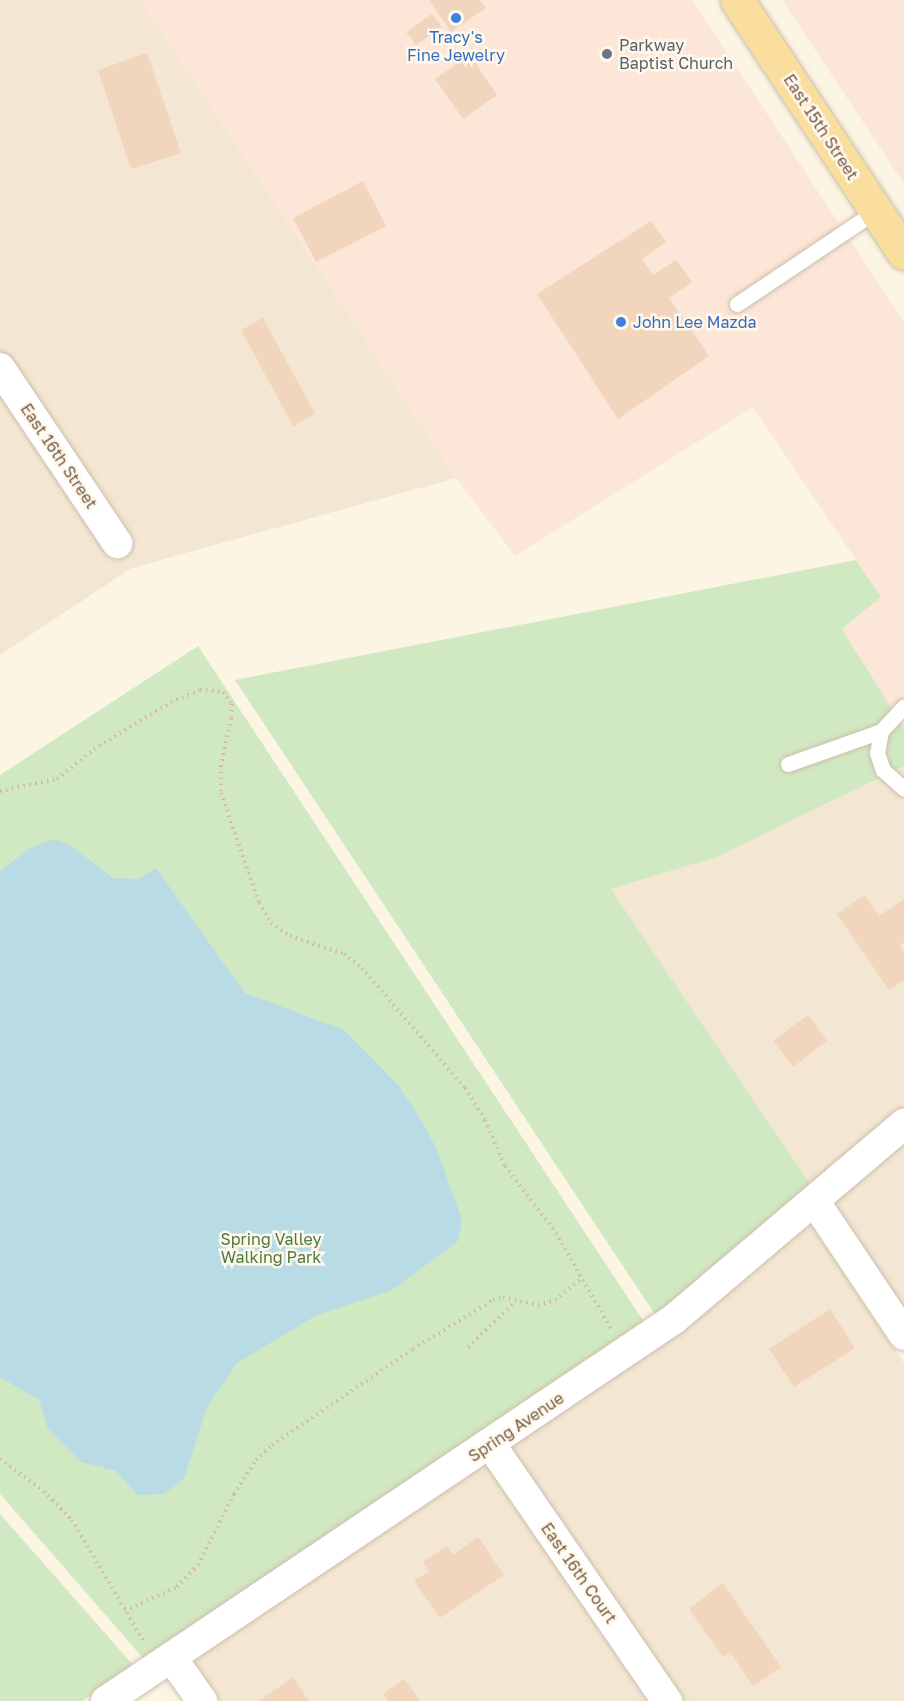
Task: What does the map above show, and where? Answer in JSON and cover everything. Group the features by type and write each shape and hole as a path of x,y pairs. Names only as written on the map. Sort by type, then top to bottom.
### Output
{"main road":[{"name":"East 15th Street","path":"737,0 904,253"}],"street":[{"name":"East 16th Street","path":"0,368 117,543"},
{"name":"Spring Avenue","path":"105,1701 491,1445 674,1319 815,1202 904,1124"},
{"path":"815,1202 904,1335"},
{"name":"East 16th Court","path":"491,1445 667,1701"},
{"path":"165,1661 202,1701"}],"lane":[{"path":"737,304 876,211"},
{"path":"788,764 881,731 904,706"},
{"path":"881,731 877,753 880,761 904,789"}],"path":[{"path":"0,791 57,779 94,749 171,702 200,690 223,692 232,704 221,766 221,793 259,903 271,923 290,936 344,954 362,968 465,1088 485,1120 505,1166 556,1233 625,1353"},
{"path":"125,1611 177,1587 198,1565 240,1485 272,1445 413,1349 494,1300 503,1297 538,1305 555,1300 582,1278"},
{"path":"468,1347 516,1301"},
{"path":"0,1459 44,1491 72,1520 125,1611 165,1661"}],"shaded area":[{"path":"0,0 141,0 456,478 132,568 0,655 0,388 115,561 132,549 0,352"},
{"path":"141,0 692,0 904,322 904,728 842,629 881,597 753,407 515,556 456,478"},
{"path":"782,0 904,0 904,184"},
{"path":"904,766 904,1107 812,1187 611,889 717,857"},
{"path":"904,1142 904,1308 834,1203"},
{"path":"811,1223 904,1363 904,1701 685,1701 511,1447 682,1330"},
{"path":"486,1464 648,1701 221,1701 192,1659"}],"green space":[{"path":"856,560 881,597 842,629 904,728 904,766 717,857 611,889 812,1187 656,1316 235,680"},
{"name":"Spring Valley Walking Park","path":"198,646 646,1325 143,1658 0,1494 0,775"},
{"path":"0,1514 134,1666 82,1701 0,1701"}],"water":[{"path":"55,839 73,847 113,878 138,879 156,868 245,993 344,1030 399,1086 422,1121 437,1150 462,1220 458,1241 392,1290 317,1315 237,1363 207,1407 184,1478 164,1494 138,1495 116,1471 81,1462 48,1429 39,1400 0,1377 0,871 30,848"}],"building":[{"name":"Tracy's Fine Jewelry","path":"429,0 480,0 486,8 451,32"},
{"path":"432,14 442,27 416,45 406,32"},
{"path":"147,53 181,153 131,169 98,70"},
{"path":"470,55 497,95 463,119 435,79"},
{"path":"363,181 386,226 316,262 293,218"},
{"name":"John Lee Mazda","path":"651,221 666,242 642,259 653,275 676,260 692,282 669,298 709,356 618,419 537,294"},
{"path":"263,318 315,414 293,426 241,330"},
{"path":"864,895 879,916 904,899 904,942 899,946 904,953 904,980 889,990 837,914"},
{"path":"808,1015 827,1041 793,1067 773,1041"},
{"path":"830,1309 855,1348 794,1387 769,1349"},
{"path":"478,1537 504,1575 440,1618 414,1581 429,1571 423,1562 447,1546 453,1555"},
{"path":"723,1583 781,1667 753,1686 730,1652 723,1657 689,1609"},
{"path":"293,1677 309,1701 259,1701"},
{"path":"404,1679 420,1701 388,1701 383,1694"}],"place":[{"name":"Tracy's Fine Jewelry","path":"456,18"},
{"name":"Parkway Baptist Church","path":"607,54"},
{"name":"John Lee Mazda","path":"621,322"}]}
